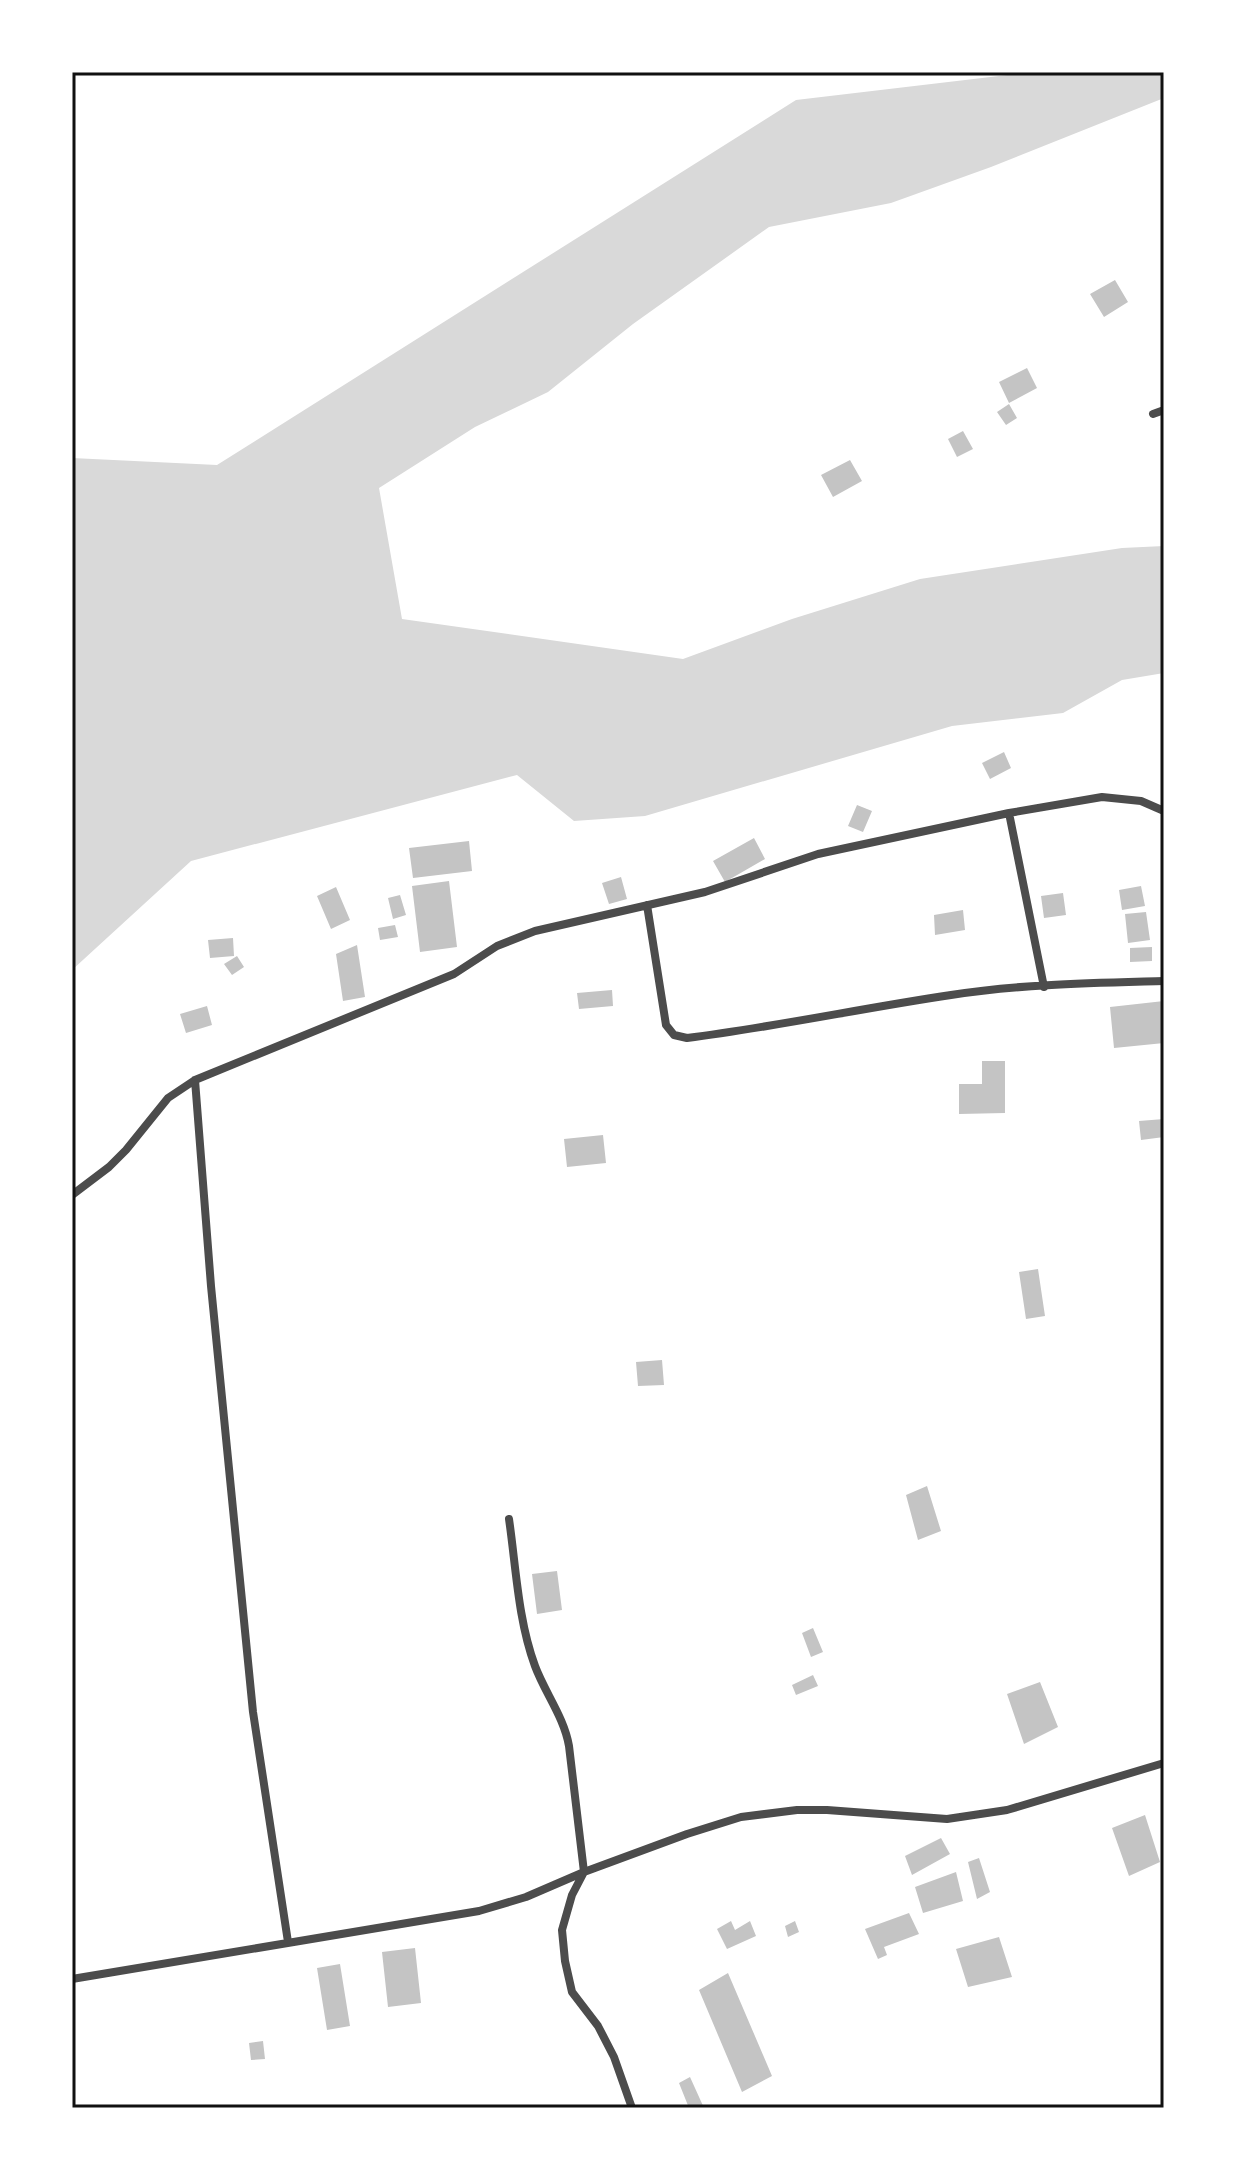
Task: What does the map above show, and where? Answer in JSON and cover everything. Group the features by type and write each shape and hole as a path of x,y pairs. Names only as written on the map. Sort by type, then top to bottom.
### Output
{"street":[{"path":"1153,414 1164,410"},
{"path":"72,1195 117,1159 168,1098 195,1080 454,974 497,946 535,931 705,892 818,854 1009,813 1102,797 1141,801 1164,811"},
{"path":"1009,813 1044,987"},
{"path":"647,905 666,1025 674,1035 687,1038 812,1020 953,994 1164,981"},
{"path":"195,1080 211,1286 253,1712 288,1942"},
{"path":"509,1519 522,1613 534,1664 566,1729 584,1872 572,1895 562,1930 565,1961 572,1992 598,2026 614,2057 632,2108"},
{"path":"72,1979 288,1942 387,1929 479,1911 526,1897 584,1872 741,1817 797,1810 827,1810 947,1819 1007,1810 1164,1763"}],"shaded area":[{"path":"1032,72 1164,72 1164,98 891,203 769,227 633,324 548,392 475,427 379,488 402,619 683,659 792,619 920,579 1122,548 1164,546 1164,673 1122,680 1063,713 952,726 645,816 574,821 517,775 191,861 72,970 72,458 217,465 796,100"}],"building":[{"path":"1115,280 1128,302 1104,317 1090,294"},
{"path":"1027,368 1037,388 1009,403 999,382"},
{"path":"1009,404 1017,418 1006,425 997,412"},
{"path":"963,431 973,449 957,457 948,439"},
{"path":"850,460 862,481 833,497 821,475"},
{"path":"1004,752 1011,768 990,779 982,763"},
{"path":"857,805 872,811 863,832 848,826"},
{"path":"754,838 765,859 725,882 713,861"},
{"path":"469,841 472,871 413,878 409,848"},
{"path":"621,877 627,899 609,904 602,883"},
{"path":"449,881 457,947 420,952 412,886"},
{"path":"1141,886 1145,906 1122,910 1119,890"},
{"path":"336,887 350,920 331,929 317,896"},
{"path":"1063,893 1066,915 1044,918 1041,896"},
{"path":"400,895 406,915 393,919 388,898"},
{"path":"963,910 965,930 935,935 934,915"},
{"path":"1146,912 1150,940 1128,943 1125,914"},
{"path":"395,925 398,937 380,940 378,928"},
{"path":"233,938 234,956 210,958 208,940"},
{"path":"357,945 365,997 343,1001 336,954"},
{"path":"1152,947 1152,961 1130,962 1130,948"},
{"path":"237,956 244,967 232,975 224,964"},
{"path":"612,990 613,1006 579,1009 577,993"},
{"path":"1164,1001 1164,1043 1114,1048 1110,1007"},
{"path":"207,1006 212,1025 186,1033 180,1014"},
{"path":"982,1061 1005,1061 1005,1113 959,1114 959,1084 982,1084"},
{"path":"1164,1119 1164,1137 1141,1140 1139,1121"},
{"path":"603,1135 606,1163 567,1167 564,1139"},
{"path":"1038,1269 1045,1316 1026,1319 1019,1272"},
{"path":"662,1360 664,1385 638,1386 636,1362"},
{"path":"927,1486 941,1531 918,1540 906,1495"},
{"path":"557,1571 562,1610 537,1614 532,1574"},
{"path":"813,1628 823,1652 811,1657 802,1633"},
{"path":"813,1675 818,1686 796,1695 792,1685"},
{"path":"1040,1682 1058,1727 1024,1744 1007,1694"},
{"path":"1145,1815 1160,1862 1129,1876 1112,1828"},
{"path":"941,1838 950,1854 912,1875 905,1856"},
{"path":"979,1858 990,1892 977,1899 968,1862"},
{"path":"956,1872 963,1901 923,1913 915,1887"},
{"path":"909,1913 919,1934 884,1947 887,1955 878,1959 865,1929"},
{"path":"731,1921 735,1930 750,1921 756,1936 727,1949 717,1929"},
{"path":"795,1921 799,1932 788,1937 785,1926"},
{"path":"999,1937 1012,1977 968,1987 956,1949"},
{"path":"415,1948 421,2003 388,2007 382,1952"},
{"path":"340,1964 350,2026 327,2030 317,1968"},
{"path":"728,1973 772,2076 742,2092 699,1990"},
{"path":"263,2041 265,2059 251,2060 249,2043"},
{"path":"690,2077 704,2108 689,2108 679,2083"}]}
